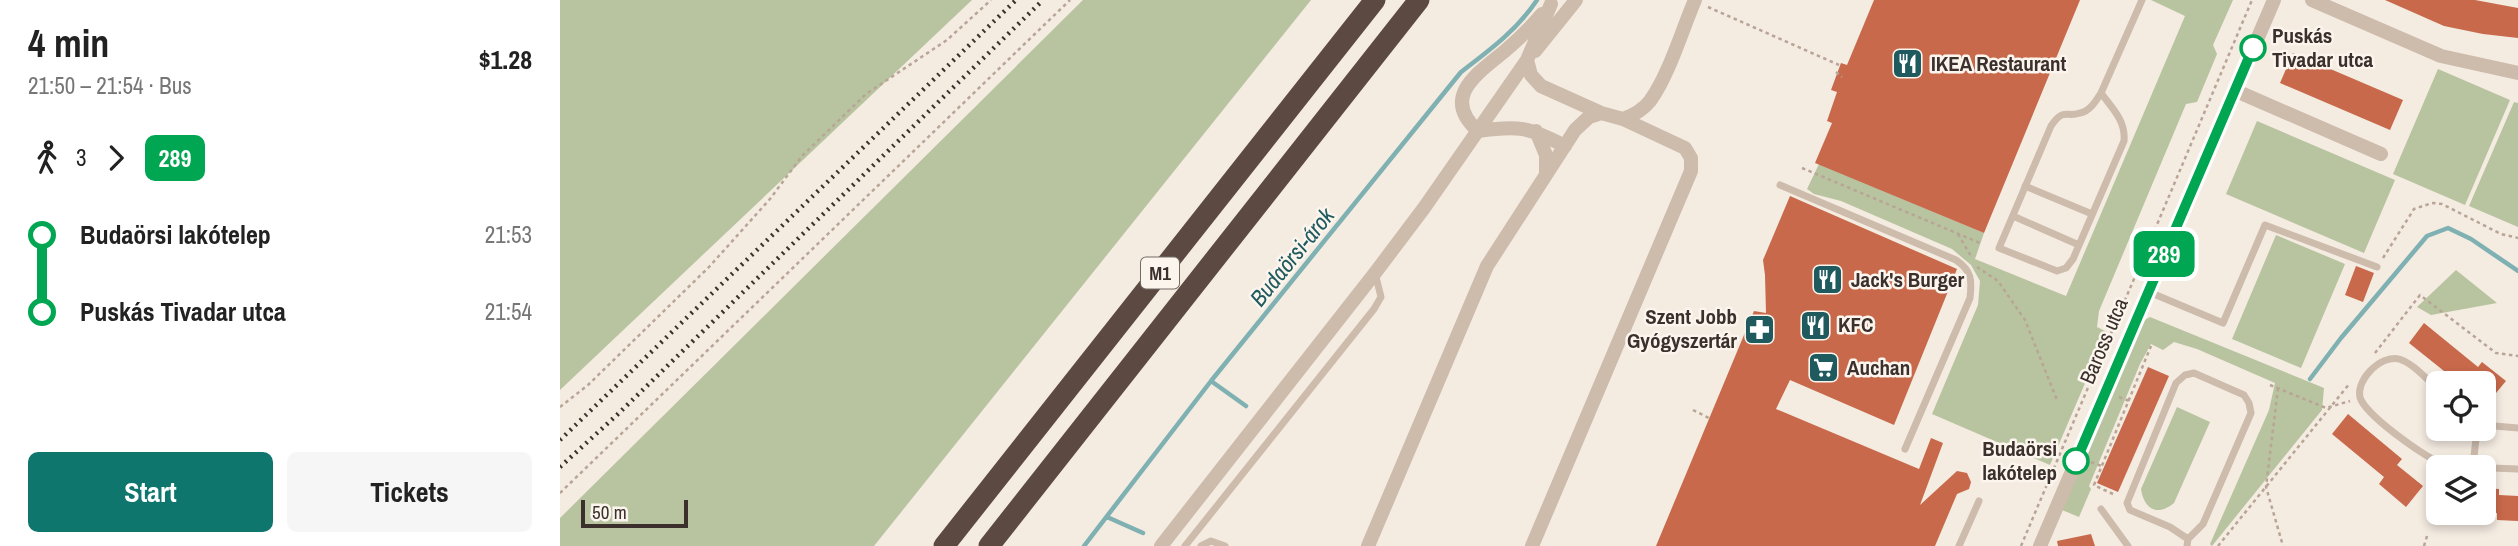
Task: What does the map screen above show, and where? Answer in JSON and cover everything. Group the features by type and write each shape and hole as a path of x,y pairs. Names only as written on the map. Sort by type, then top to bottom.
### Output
{"highway":[{"name":"M1","path":"944,546 1376,0"},
{"name":"M1","path":"989,546 1419,0"}],"street":[{"path":"1161,546 1376,273 1527,60 1576,0"},
{"name":"Baross utca","path":"2040,546 2274,0"},
{"path":"2312,0 2441,56 2518,74"},
{"path":"1623,119 1639,112 1660,84 1695,1"},
{"path":"1532,546 1691,171 1691,158 1685,148 1623,119 1601,113 1541,86 1531,75 1527,60 1552,2"},
{"path":"1552,2 1513,44 1476,74 1462,96 1462,108 1467,122 1478,131 1512,127 1536,131 1565,146"},
{"path":"2234,90 2381,155"},
{"path":"1649,102 1653,121 1661,136"},
{"path":"1368,546 1477,286 1500,245 1582,122 1601,113"},
{"path":"1536,131 1546,155 1546,174"}],"lane":[{"path":"2101,93 2122,121 2124,141 2073,259 2066,268 2057,271 1999,248 2051,126 2057,118 2066,113 2080,114 2092,106 2101,93 2142,0"},
{"path":"1780,185 1956,260 1966,266 1972,278 1970,298 1905,449"},
{"path":"2025,186 2092,214"},
{"path":"2013,216 2079,245"},
{"path":"2148,291 2223,323 2265,225 2377,267"},
{"path":"1185,546 1374,309 1381,297 1376,273"},
{"path":"2426,380 2400,359 2391,359 2382,361 2363,381 2360,390 2360,399 2369,411 2426,457"},
{"path":"2194,373 2244,395 2249,402 2251,413 2203,524 2188,542 2170,527 2130,510 2126,503 2176,383 2185,375 2194,373"},
{"path":"2496,426 2518,428"},
{"path":"2496,468 2518,469"},
{"path":"1959,546 1979,500"},
{"path":"2101,509 2128,546"},
{"path":"1201,546 1212,541 1225,546"}],"path":[{"path":"560,407 587,386 709,267 770,199 802,156 866,94 947,40 991,0"},
{"path":"560,493 1070,0"},
{"path":"2021,546 2252,0"},
{"path":"1695,1 1839,65"},
{"path":"1836,72 1842,77"},
{"path":"1802,168 1980,243"},
{"path":"2377,267 2414,209 2432,202 2442,204 2501,234 2518,238"},
{"path":"1958,234 1977,267 1998,281 2025,320 2057,400"},
{"path":"2370,359 2420,295 2496,354 2518,356"},
{"path":"2113,494 2094,485 2131,402 2151,346"},
{"path":"2218,546 2354,378"},
{"path":"2270,385 2326,408 2360,399"},
{"path":"2278,388 2266,487 2283,546"},
{"path":"2117,396 2131,402"},
{"path":"1693,410 1709,418"},
{"path":"2089,461 2103,467"},
{"path":"2424,546 2427,536"}],"green space":[{"path":"560,0 972,0 560,390"},
{"path":"1083,0 1311,0 874,546 560,546 560,518"},
{"path":"2151,0 2233,0 2213,45 2217,54 2197,102 2186,104 2099,311 2097,327 2107,332 2050,465 1932,414 1978,305 1980,281 1971,265 1952,249 1807,189 1819,164 1984,233 1975,259 2066,296 2185,16"},
{"path":"2438,69 2510,100 2465,205 2393,174"},
{"path":"2514,102 2518,103 2518,227 2469,206"},
{"path":"2257,121 2395,180 2364,253 2226,194"},
{"path":"2276,235 2345,264 2301,368 2232,339"},
{"path":"2456,270 2497,303 2431,315 2417,307"},
{"path":"2150,317 2324,388 2322,410 2212,546 2210,544 2269,410 2275,383 2197,349 2174,342 2163,350 2151,344 2140,364 2089,486 2091,489 2079,517 2062,510 2143,321"},
{"path":"2177,407 2210,422 2174,503 2162,510 2152,509 2145,502 2141,489"}],"building":[{"path":"1874,0 2080,0 1984,233 1815,163 1832,123 1827,121 1837,92 1831,90 1841,63 1847,65"},
{"path":"2385,0 2475,0 2518,8 2518,38 2444,26"},
{"path":"2293,53 2403,100 2390,130 2280,83"},
{"name":"Auchan","path":"1790,196 1957,269 1894,425 1790,380 1776,409 1919,469 1931,438 1943,443 1920,505 1957,471 1967,473 1971,482 1969,489 1957,494 1935,546 1656,546 1754,311 1766,313 1763,260"},
{"path":"2356,266 2374,273 2363,302 2345,295"},
{"path":"2424,323 2478,367 2482,362 2493,371 2444,371 2409,343"},
{"path":"2148,367 2169,376 2118,492 2097,483"},
{"path":"2496,373 2506,381 2496,393"},
{"path":"2348,414 2402,459 2397,465 2423,486 2406,507 2379,484 2384,477 2332,434"},
{"path":"2496,489 2499,489 2499,495 2518,496 2518,521 2497,520"},
{"path":"2091,534 2095,546 2058,546 2057,541"}],"waterway":[{"name":"Budaörsi-árok","path":"1084,546 1211,381 1461,72 1512,30 1537,0"},
{"path":"2310,379 2427,236 2448,228 2471,239 2518,271"},
{"path":"1211,381 1246,406"},
{"path":"1107,517 1143,533"}],"railway":[{"path":"560,440 1016,0"},
{"path":"560,467 618,414 1043,0"}],"bus line":[{"name":"289","path":"2076,461 2253,48"}],"place":[{"name":"Puskás Tivadar utca","path":"2253,48"},
{"name":"IKEA Restaurant","path":"1908,64"},
{"name":"Jack's Burger","path":"1828,280"},
{"name":"KFC","path":"1815,325"},
{"name":"Szent Jobb Gyógyszertár","path":"1760,329"},
{"name":"Auchan","path":"1824,368"},
{"name":"Budaörsi lakótelep","path":"2076,461"}]}
